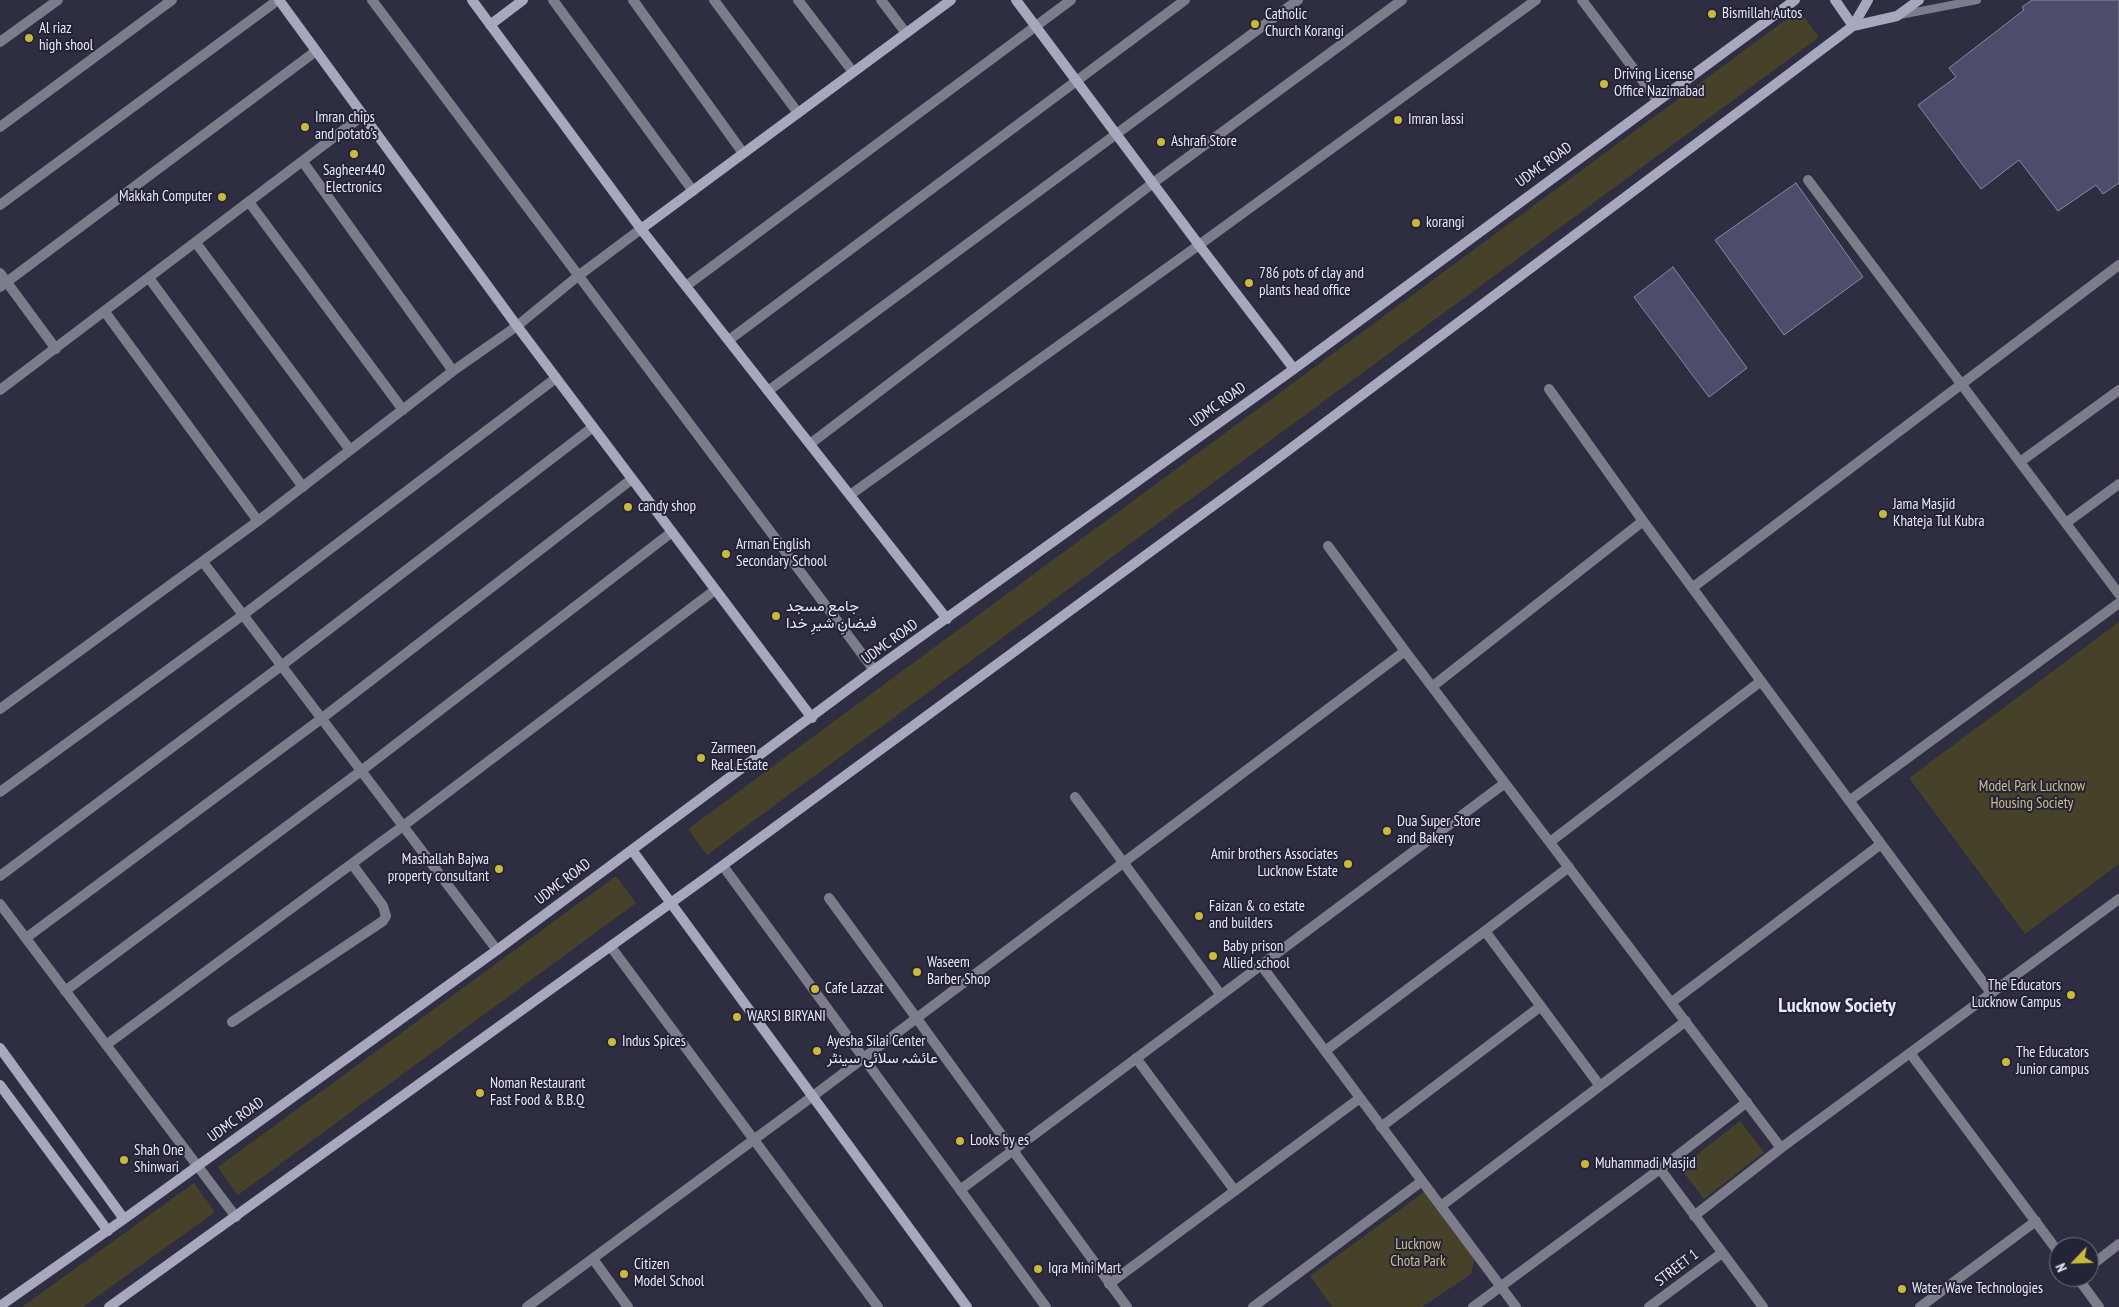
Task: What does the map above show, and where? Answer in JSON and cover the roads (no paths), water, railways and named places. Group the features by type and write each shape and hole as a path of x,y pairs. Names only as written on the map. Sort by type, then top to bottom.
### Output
{"main road":[{"path":"279,0 517,326 812,718"},
{"path":"472,0 641,229 947,619"},
{"path":"490,25 523,0"},
{"path":"641,229 951,0"},
{"path":"1016,0 1199,245 1294,368"},
{"name":"UDMC ROAD","path":"0,1306 108,1231 497,950 812,718 874,670 1294,368 1795,0"},
{"path":"1835,0 1853,26"},
{"path":"109,1307 236,1218 723,866 1266,467 1853,26 1868,0"},
{"path":"1853,26 1896,16 1919,0"},
{"path":"632,850 967,1307"},
{"path":"0,1048 124,1219"},
{"path":"0,1085 108,1231"}],"street":[{"path":"0,42 58,0"},
{"path":"0,127 172,0"},
{"path":"0,205 279,0"},
{"path":"372,0 874,670"},
{"path":"553,0 693,191"},
{"path":"633,0 743,154"},
{"path":"714,0 798,113"},
{"path":"798,0 853,72"},
{"path":"881,0 906,33"},
{"path":"686,286 1071,0"},
{"path":"729,340 1185,0"},
{"path":"768,391 1298,0"},
{"path":"810,444 1153,183 1402,0"},
{"path":"850,495 1536,0"},
{"path":"1582,0 1657,100"},
{"path":"3,285 316,52"},
{"path":"0,390 362,116"},
{"path":"302,162 453,371"},
{"path":"1808,180 2119,594"},
{"path":"249,202 403,410"},
{"path":"0,709 258,521 453,371 517,326 578,276 641,229"},
{"path":"196,243 350,450"},
{"path":"1692,588 2119,265"},
{"path":"0,273 3,285 56,349"},
{"path":"149,278 302,487"},
{"path":"105,312 258,521"},
{"path":"0,792 243,615 556,378"},
{"path":"1549,389 1643,522 1991,993"},
{"path":"2020,462 2119,390"},
{"path":"0,876 282,666 593,427"},
{"path":"26,938 321,718 632,479"},
{"path":"2066,523 2119,484"},
{"path":"1433,686 1643,522"},
{"path":"66,991 362,771 672,532"},
{"path":"1328,546 1405,651 1781,1148"},
{"path":"203,562 497,950"},
{"path":"106,1045 403,826 715,590"},
{"path":"1849,801 2119,603"},
{"path":"527,1307 864,1058 1405,651"},
{"path":"1550,842 1761,681"},
{"path":"960,1190 1505,783"},
{"path":"1075,796 1222,995"},
{"path":"1672,1002 1881,844"},
{"path":"232,1022 383,921 386,916 382,906 352,864"},
{"path":"723,866 1046,1307"},
{"path":"1325,1051 1569,867"},
{"path":"830,898 1126,1307"},
{"path":"1694,1216 1781,1148 2119,899"},
{"path":"0,904 236,1218"},
{"path":"1485,931 1600,1086"},
{"path":"611,947 878,1307"},
{"path":"1261,965 1516,1307"},
{"path":"1381,1127 1541,1006"},
{"path":"1441,1206 1686,1022"},
{"path":"1910,1052 2049,1239"},
{"path":"1136,1058 1235,1191"},
{"path":"1110,1284 1360,1098"},
{"path":"1472,1307 1660,1169 1746,1102"},
{"path":"1660,1169 1763,1307"},
{"path":"1253,1307 1422,1181"},
{"path":"1920,1307 2036,1221"},
{"path":"2099,1259 2119,1244"},
{"name":"STREET 1","path":"1649,1307 1722,1253"},
{"path":"593,1259 628,1307"},
{"path":"2084,1287 2099,1307"}],"lane":[{"path":"1896,16 1977,0"}],"place":[{"name":"Bismillah Autos","path":"1712,14"},
{"name":"Catholic Church Korangi","path":"1255,24"},
{"name":"Al riaz high shool","path":"29,38"},
{"name":"Driving License Office Nazimabad","path":"1604,84"},
{"name":"Imran lassi","path":"1398,120"},
{"name":"Imran chips and potato's","path":"305,127"},
{"name":"Ashrafi Store","path":"1161,142"},
{"name":"Sagheer440 Electronics","path":"354,154"},
{"name":"Makkah Computer","path":"222,197"},
{"name":"korangi","path":"1416,223"},
{"name":"786 pots of clay and plants head office","path":"1249,283"},
{"name":"candy shop","path":"628,507"},
{"name":"Jama Masjid Khateja Tul Kubra","path":"1883,514"},
{"name":"Arman English Secondary School","path":"726,554"},
{"name":"جامع مسجد فیضانِ شیرِ خدا","path":"776,616"},
{"name":"Zarmeen Real Estate","path":"701,758"},
{"name":"Dua Super Store and Bakery","path":"1387,831"},
{"name":"Amir brothers Associates Lucknow Estate","path":"1348,864"},
{"name":"Mashallah Bajwa property consultant","path":"499,869"},
{"name":"Faizan & co estate and builders","path":"1199,916"},
{"name":"Baby prison Allied school","path":"1213,956"},
{"name":"Waseem Barber Shop","path":"917,972"},
{"name":"Cafe Lazzat","path":"815,989"},
{"name":"The Educators Lucknow Campus","path":"2071,995"},
{"name":"WARSI BIRYANI","path":"737,1017"},
{"name":"Indus Spices","path":"612,1042"},
{"name":"Ayesha Silai Center عائشہ سلائی سینٹر","path":"817,1051"},
{"name":"The Educators Junior campus","path":"2006,1062"},
{"name":"Noman Restaurant Fast Food & B.B.Q","path":"480,1093"},
{"name":"Looks by es","path":"960,1141"},
{"name":"Shah One Shinwari","path":"124,1160"},
{"name":"Muhammadi Masjid","path":"1585,1164"},
{"name":"Iqra Mini Mart","path":"1038,1269"},
{"name":"Citizen Model School","path":"624,1274"},
{"name":"Water Wave Technologies","path":"1902,1289"}],"district":[{"name":"Lucknow Society","path":"1837,1006"}],"park label":[{"name":"Model Park Lucknow Housing Society","path":"2032,796"},
{"name":"Lucknow Chota Park","path":"1418,1254"}]}
